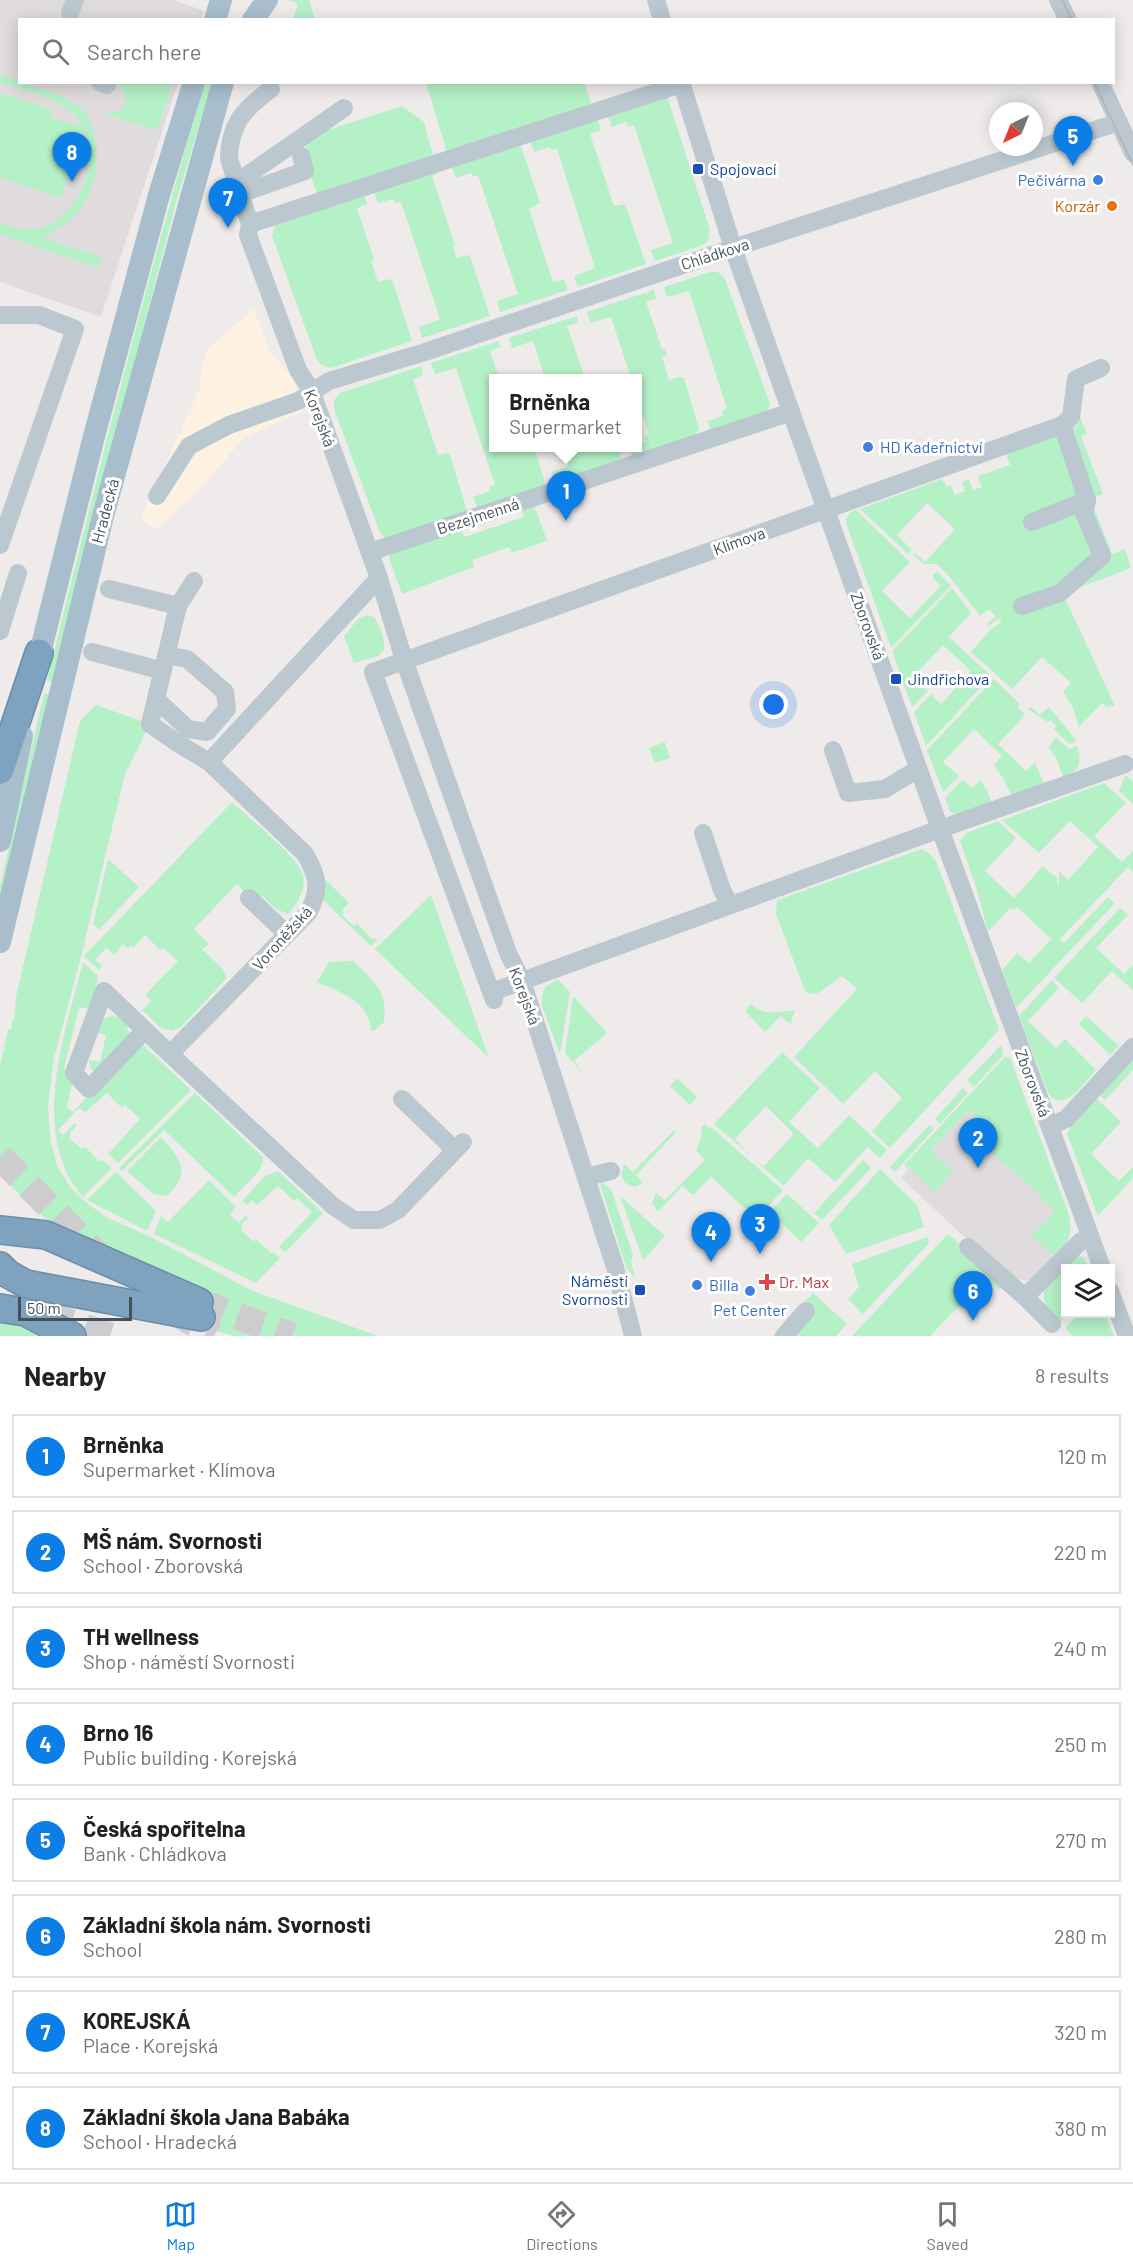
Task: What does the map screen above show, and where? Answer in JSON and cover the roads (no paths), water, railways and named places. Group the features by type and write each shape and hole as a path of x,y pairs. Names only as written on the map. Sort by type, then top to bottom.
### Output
{"highway":[{"path":"0,770 39,652"},
{"path":"0,1230 46,1235 200,1309 26,1284 8,1274 0,1266"},
{"path":"0,1308 25,1312 72,1336"}],"main road":[{"path":"216,18 221,0"},
{"path":"243,18 248,0"},
{"path":"254,18 267,0"},
{"name":"Hradecká","path":"0,841 39,652 159,195 193,84"},
{"name":"Hradecká","path":"0,942 103,516 222,84"}],"street":[{"path":"656,0 661,18"},
{"path":"1058,0 1067,18"},
{"path":"250,225 678,84"},
{"name":"Zborovská","path":"681,84 733,248 791,412 918,769 1100,1264"},
{"path":"1101,84 1133,153"},
{"name":"Korejská","path":"271,89 247,107 240,118 230,151 229,159 250,225 248,235 298,370 311,390 370,552 404,660 508,953 522,981 615,1267 633,1336"},
{"path":"237,185 344,108"},
{"name":"Chládkova","path":"157,496 189,446 229,425 298,401 311,390 329,381 422,353 733,248 1119,122"},
{"path":"237,185 305,171 302,156"},
{"path":"0,315 39,315 75,329 0,545"},
{"path":"1022,606 1060,593 1102,556 1084,513 1087,500 1067,421 1076,379 1101,368"},
{"name":"Bezejmenná","path":"370,552 791,412"},
{"name":"Klímova","path":"404,660 827,510 1067,421"},
{"path":"1032,522 1087,500"},
{"path":"0,631 18,573"},
{"path":"209,762 379,578"},
{"path":"92,652 165,663 187,659 225,692 227,709 207,732 188,729 157,700 165,663 178,606 194,581"},
{"path":"109,589 178,606"},
{"name":"Korejská","path":"404,660 373,672 384,702 493,996 522,981"},
{"name":"Voroněžská","path":"157,700 150,724 209,762 305,854 315,871 316,898 308,913 170,1054"},
{"path":"833,750 848,793 885,789 918,769"},
{"path":"522,981 1125,764"},
{"path":"703,833 730,905"},
{"path":"249,898 287,934"},
{"path":"145,1030 89,1089 74,1073 104,991 333,1206 354,1220 380,1220 398,1210 459,1146 402,1099"},
{"path":"1050,1126 1066,1119 1133,1047"},
{"path":"586,1177 611,1171"},
{"path":"1025,1297 1081,1240"},
{"path":"968,1247 1052,1324"},
{"path":"1115,1304 1127,1336"},
{"path":"784,1336 806,1311"}],"tunnel":[{"path":"0,1157 102,1259"},
{"path":"199,1302 292,1336"},
{"path":"172,1310 214,1336"},
{"path":"46,1314 110,1336"}],"tram line":[{"path":"1062,0 1071,18"},
{"path":"1095,84 1133,165"}],"place":[{"name":"Česká spořitelna","path":"1073,166"},
{"name":"Spojovací","path":"698,169"},
{"name":"Pečivárna","path":"1098,180"},
{"name":"Základní škola Jana Babáka","path":"72,182"},
{"name":"Korzár","path":"1112,206"},
{"name":"KOREJSKÁ","path":"228,228"},
{"name":"HD Kadeřnictví","path":"868,447"},
{"name":"Brněnka","path":"566,521"},
{"name":"Jindřichova","path":"896,679"},
{"name":"MŠ nám. Svornosti","path":"978,1168"},
{"name":"TH wellness","path":"760,1254"},
{"name":"Brno 16","path":"711,1262"},
{"name":"Dr. Max","path":"767,1282"},
{"name":"Billa","path":"697,1285"},
{"name":"Náměstí Svornosti","path":"640,1290"},
{"name":"Pet Center","path":"750,1291"},
{"name":"Základní škola nám. Svornosti","path":"973,1321"}]}
